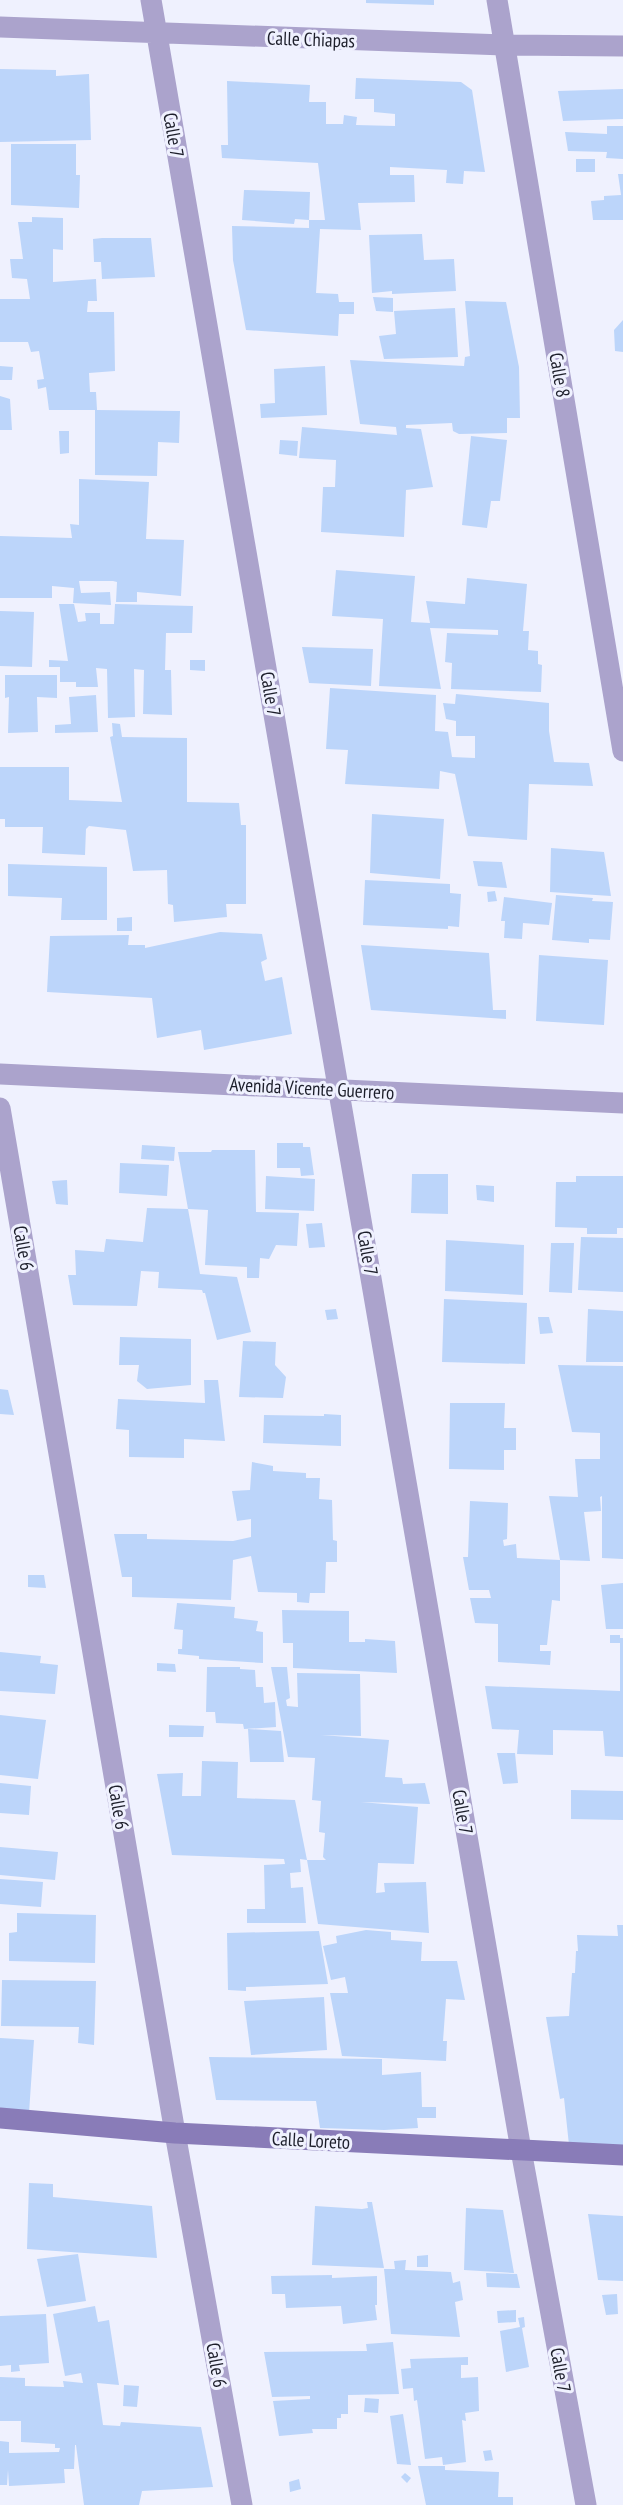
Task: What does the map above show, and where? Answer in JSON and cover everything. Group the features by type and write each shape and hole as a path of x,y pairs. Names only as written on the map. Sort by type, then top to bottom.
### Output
{"street":[{"name":"Calle 7","path":"150,0 521,2150 586,2505"},
{"name":"Calle 8","path":"497,0 623,751"},
{"name":"Calle Chiapas","path":"0,27 504,45 623,46"},
{"name":"Avenida Vicente Guerrero","path":"0,1074 623,1103"},
{"name":"Calle 6","path":"0,1108 175,2133 242,2505"},
{"name":"Calle Loreto","path":"0,2118 175,2133 623,2155"}],"building":[{"path":"366,0 434,0 434,5 366,3"},
{"path":"0,69 56,70 56,76 89,74 91,140 0,142"},
{"path":"356,78 461,82 472,90 485,172 464,171 463,184 446,183 447,170 390,167 390,175 414,175 415,202 358,203 361,230 320,229 316,293 338,294 339,302 354,302 354,314 339,314 338,336 246,330 233,260 232,226 309,228 309,220 325,220 318,163 222,158 221,145 228,145 227,81 310,85 309,102 326,102 326,124 343,124 344,115 357,117 356,125 395,126 395,114 374,112 374,99 355,99"},
{"path":"623,89 623,119 563,121 558,91"},
{"path":"607,126 623,126 623,159 606,158 607,152 568,151 565,132 607,134"},
{"path":"11,144 76,144 76,175 80,175 79,208 11,205"},
{"path":"576,159 595,159 595,172 576,172"},
{"path":"618,174 623,174 623,220 593,220 591,201 604,200 604,196 621,195"},
{"path":"244,190 310,192 309,220 295,219 294,224 242,220"},
{"path":"32,217 63,218 63,250 53,249 53,282 96,279 97,301 88,301 87,312 114,312 115,371 89,373 90,392 96,392 97,410 180,411 179,443 158,442 157,476 95,475 95,410 49,410 46,387 38,389 37,380 44,379 39,351 31,352 28,342 0,342 0,299 30,299 27,279 12,278 10,259 23,259 18,222 32,222"},
{"path":"422,234 424,260 454,259 456,291 372,293 369,235"},
{"path":"151,238 155,277 102,279 101,262 94,262 93,239"},
{"path":"373,297 393,298 393,312 376,311"},
{"path":"465,301 506,302 519,367 520,418 507,418 507,433 459,434 453,431 452,423 406,425 406,428 421,429 433,487 406,490 404,537 321,532 323,487 335,487 336,460 299,458 302,427 397,435 396,427 360,424 350,360 464,366 465,357 470,356"},
{"path":"455,308 458,357 384,359 379,336 396,334 394,311"},
{"path":"623,320 623,352 615,351 614,330"},
{"path":"0,366 13,367 12,380 0,380"},
{"path":"325,366 327,415 261,418 260,404 275,403 274,369"},
{"path":"0,396 10,399 12,430 0,430"},
{"path":"59,431 69,431 69,453 60,454"},
{"path":"471,436 507,440 500,501 491,501 487,528 462,525"},
{"path":"280,440 298,441 297,456 279,454"},
{"path":"79,479 149,482 146,539 184,540 181,596 137,592 137,602 116,602 117,582 79,581 81,593 110,592 111,605 73,603 74,588 52,586 52,598 0,598 0,536 72,538 70,524 79,525"},
{"path":"336,570 415,576 411,622 430,623 426,601 465,604 467,578 527,584 523,631 529,631 528,650 538,651 538,664 542,665 541,692 451,689 452,663 445,662 447,633 498,635 498,630 430,628 441,689 379,686 383,619 332,616"},
{"path":"59,604 74,604 78,622 86,621 85,613 100,613 100,624 114,624 115,604 193,606 192,633 166,633 165,670 171,670 172,715 143,714 144,670 134,669 135,717 108,718 107,669 96,668 98,687 76,687 76,682 60,682 60,667 49,667 49,660 68,661"},
{"path":"0,611 34,612 32,667 0,666"},
{"path":"302,647 373,649 371,686 309,683"},
{"path":"190,660 205,660 205,671 190,670"},
{"path":"5,675 57,675 57,698 37,697 38,732 8,733 9,697 5,698"},
{"path":"330,688 436,695 435,731 448,732 452,757 475,758 475,736 456,736 456,721 446,719 443,703 455,704 456,694 549,703 549,731 554,762 589,763 593,786 529,784 527,840 468,836 455,774 440,771 439,789 345,784 348,750 326,749"},
{"path":"96,695 98,732 55,733 55,725 71,724 69,697"},
{"path":"112,723 120,724 122,737 187,738 187,802 239,803 241,825 246,825 246,904 226,904 227,917 174,922 173,905 168,904 167,870 133,871 126,830 89,826 86,829 85,855 42,853 43,827 5,827 5,819 0,819 0,767 69,767 69,800 122,802 110,737 113,736"},
{"path":"372,814 444,819 440,879 370,873"},
{"path":"551,848 604,852 611,896 550,892"},
{"path":"473,861 502,862 507,888 478,886"},
{"path":"8,864 107,867 107,920 61,920 62,898 8,896"},
{"path":"365,880 450,884 450,893 461,894 459,927 448,926 448,929 363,925"},
{"path":"495,891 497,901 488,902 487,892"},
{"path":"556,895 613,902 610,940 589,939 589,943 552,940"},
{"path":"504,897 552,903 549,925 523,923 522,939 504,938 505,921 501,921"},
{"path":"132,917 132,931 117,931 117,918"},
{"path":"220,932 262,934 267,959 261,962 265,981 282,977 292,1034 204,1050 201,1030 157,1038 152,998 47,992 50,936 129,935 128,945 145,945 145,948"},
{"path":"361,945 489,953 493,1010 506,1010 506,1019 371,1010"},
{"path":"539,955 608,960 604,1025 536,1021"},
{"path":"277,1143 303,1143 303,1147 310,1147 314,1175 301,1176 300,1168 277,1168"},
{"path":"142,1145 175,1147 174,1161 141,1159"},
{"path":"255,1150 256,1212 299,1213 297,1246 276,1245 269,1259 260,1258 259,1278 247,1278 247,1267 205,1265 208,1210 188,1209 178,1152"},
{"path":"120,1163 169,1165 167,1196 119,1193"},
{"path":"412,1174 448,1174 448,1214 411,1213"},
{"path":"266,1176 315,1179 314,1211 265,1209"},
{"path":"576,1176 623,1176 623,1228 617,1228 617,1234 587,1234 587,1228 555,1227 556,1182 576,1182"},
{"path":"67,1180 68,1205 56,1204 52,1181"},
{"path":"476,1185 494,1186 494,1202 477,1200"},
{"path":"147,1208 188,1209 200,1274 237,1277 251,1332 217,1340 205,1293 202,1290 158,1288 159,1272 141,1271 137,1306 73,1305 68,1275 76,1275 75,1250 104,1252 106,1239 143,1242"},
{"path":"322,1223 325,1247 309,1248 306,1224"},
{"path":"581,1237 623,1238 623,1292 578,1290"},
{"path":"446,1240 524,1245 523,1295 445,1291"},
{"path":"551,1243 574,1243 572,1293 549,1292"},
{"path":"444,1299 527,1303 525,1364 442,1362"},
{"path":"336,1309 338,1319 327,1320 325,1310"},
{"path":"588,1309 623,1311 623,1362 586,1362"},
{"path":"538,1317 549,1317 553,1333 540,1334"},
{"path":"120,1337 191,1339 191,1385 147,1389 137,1381 139,1365 119,1365"},
{"path":"243,1341 276,1342 275,1365 286,1377 283,1398 239,1397"},
{"path":"558,1365 623,1366 623,1559 602,1558 602,1496 601,1511 584,1512 590,1561 560,1560 549,1496 578,1497 575,1459 600,1459 600,1433 572,1432"},
{"path":"204,1380 218,1380 225,1441 184,1439 184,1458 129,1457 129,1430 116,1429 118,1399 205,1403"},
{"path":"0,1389 8,1390 14,1415 0,1414"},
{"path":"450,1403 505,1403 504,1428 516,1428 516,1450 504,1450 504,1470 449,1469"},
{"path":"264,1415 341,1415 341,1446 263,1443"},
{"path":"252,1462 273,1466 273,1471 306,1473 306,1478 320,1478 319,1499 332,1500 333,1540 337,1541 337,1562 326,1562 325,1593 310,1593 309,1603 297,1602 297,1593 258,1592 251,1556 233,1560 231,1600 132,1597 132,1577 122,1577 114,1534 147,1534 147,1539 233,1541 251,1537 251,1519 237,1521 232,1491 250,1490"},
{"path":"470,1501 508,1503 507,1539 503,1540 504,1546 516,1544 517,1558 560,1560 560,1601 552,1600 547,1645 540,1645 540,1651 551,1651 550,1665 498,1662 498,1624 475,1623 470,1598 491,1598 489,1590 469,1590 463,1557 468,1557"},
{"path":"28,1575 44,1575 46,1588 28,1587"},
{"path":"623,1583 623,1629 606,1629 601,1585"},
{"path":"177,1603 235,1607 234,1618 258,1621 256,1631 263,1632 263,1663 199,1659 199,1656 178,1654 178,1649 182,1649 183,1630 174,1629"},
{"path":"282,1610 349,1611 349,1642 365,1642 365,1639 395,1641 397,1673 293,1668 293,1643 283,1643"},
{"path":"610,1635 620,1635 620,1638 623,1638 623,1757 605,1756 603,1731 553,1730 553,1755 517,1754 519,1730 492,1729 485,1686 620,1691 620,1643 610,1643"},
{"path":"0,1652 41,1656 40,1663 58,1665 55,1694 0,1691"},
{"path":"157,1663 175,1664 176,1672 157,1671"},
{"path":"207,1667 255,1670 256,1687 263,1687 264,1703 275,1702 276,1727 244,1729 243,1724 216,1723 215,1712 206,1712"},
{"path":"271,1667 287,1667 290,1698 286,1700 287,1706 298,1707 297,1673 360,1674 361,1736 321,1735 389,1740 385,1777 402,1778 403,1784 425,1783 430,1804 361,1802 418,1807 414,1864 378,1863 376,1893 385,1892 384,1883 426,1882 429,1933 318,1924 307,1860 326,1860 323,1857 325,1833 319,1832 321,1801 312,1800 315,1758 288,1757"},
{"path":"0,1715 46,1720 38,1779 0,1775"},
{"path":"169,1725 204,1726 203,1737 169,1737"},
{"path":"248,1729 281,1731 284,1762 250,1762"},
{"path":"497,1753 515,1753 518,1783 503,1784"},
{"path":"202,1761 238,1762 237,1798 295,1800 307,1860 300,1859 301,1872 290,1873 291,1888 303,1887 306,1923 247,1923 247,1909 265,1909 264,1865 285,1864 284,1859 172,1855 157,1774 183,1773 182,1796 201,1796"},
{"path":"0,1783 31,1786 29,1815 0,1813"},
{"path":"571,1790 623,1791 623,1820 571,1819"},
{"path":"0,1847 58,1852 55,1880 0,1875"},
{"path":"0,1879 43,1882 41,1907 0,1904"},
{"path":"17,1913 96,1915 95,1963 9,1961 9,1933 17,1932"},
{"path":"617,1925 623,1925 623,2145 569,2145 564,2098 560,2099 546,2017 569,2016 572,1973 575,1973 578,1951 577,1935 618,1936"},
{"path":"366,1930 391,1932 391,1940 422,1942 421,1961 457,1961 465,2000 446,1999 443,2041 447,2041 446,2061 342,2056 330,1993 348,1993 345,1977 331,1980 323,1946 337,1943 336,1936"},
{"path":"319,1931 328,1984 228,1990 227,1933"},
{"path":"2,1980 96,1981 94,2045 78,2043 79,2027 1,2026"},
{"path":"324,1997 327,2050 251,2055 244,2001"},
{"path":"0,2038 34,2040 29,2113 0,2110"},
{"path":"209,2057 382,2059 382,2075 421,2072 422,2107 436,2107 436,2118 417,2118 418,2128 320,2128 316,2101 216,2100"},
{"path":"29,2183 53,2184 53,2197 152,2206 157,2258 27,2249"},
{"path":"367,2202 372,2202 384,2268 312,2265 315,2206 362,2209 368,2208"},
{"path":"466,2208 503,2210 514,2273 464,2270"},
{"path":"588,2214 623,2216 623,2281 598,2280"},
{"path":"78,2254 86,2301 47,2307 37,2259"},
{"path":"428,2255 428,2267 417,2267 417,2256"},
{"path":"406,2260 405,2270 451,2272 453,2283 460,2281 463,2300 455,2302 460,2337 391,2334 384,2269 395,2269 394,2261"},
{"path":"486,2273 517,2274 520,2288 487,2287"},
{"path":"332,2275 332,2278 377,2276 377,2320 343,2324 341,2306 286,2308 285,2294 272,2294 271,2276"},
{"path":"617,2294 618,2314 606,2315 602,2295"},
{"path":"95,2306 98,2322 109,2320 119,2385 97,2383 103,2425 120,2426 121,2422 201,2427 213,2487 142,2491 139,2505 84,2505 76,2445 74,2469 64,2469 65,2483 9,2486 8,2470 7,2485 0,2485 0,2441 9,2442 9,2453 59,2452 60,2448 55,2448 55,2444 21,2442 21,2421 0,2421 0,2377 25,2378 25,2386 64,2387 63,2381 83,2383 81,2373 65,2376 53,2314"},
{"path":"516,2310 516,2322 498,2323 497,2311"},
{"path":"46,2314 49,2363 19,2365 20,2371 11,2372 11,2365 0,2366 0,2316"},
{"path":"524,2317 525,2327 522,2328 529,2367 506,2372 500,2331 520,2327 518,2318"},
{"path":"393,2342 399,2394 348,2395 348,2414 341,2414 341,2418 337,2418 337,2429 312,2429 313,2433 279,2436 273,2401 310,2399 310,2396 272,2397 264,2352 367,2351 366,2344"},
{"path":"468,2357 468,2365 461,2365 461,2378 478,2377 479,2411 465,2413 466,2421 462,2420 466,2462 443,2465 442,2457 425,2459 417,2400 414,2401 413,2388 403,2389 401,2369 411,2368 410,2359"},
{"path":"124,2385 139,2386 137,2407 123,2406"},
{"path":"365,2398 379,2399 378,2413 364,2412"},
{"path":"403,2414 411,2465 397,2464 390,2416"},
{"path":"491,2450 493,2460 485,2461 483,2451"},
{"path":"418,2466 499,2472 498,2497 513,2497 513,2505 426,2505"},
{"path":"405,2473 411,2478 407,2483 401,2477"},
{"path":"299,2479 301,2489 290,2492 289,2482"}]}
